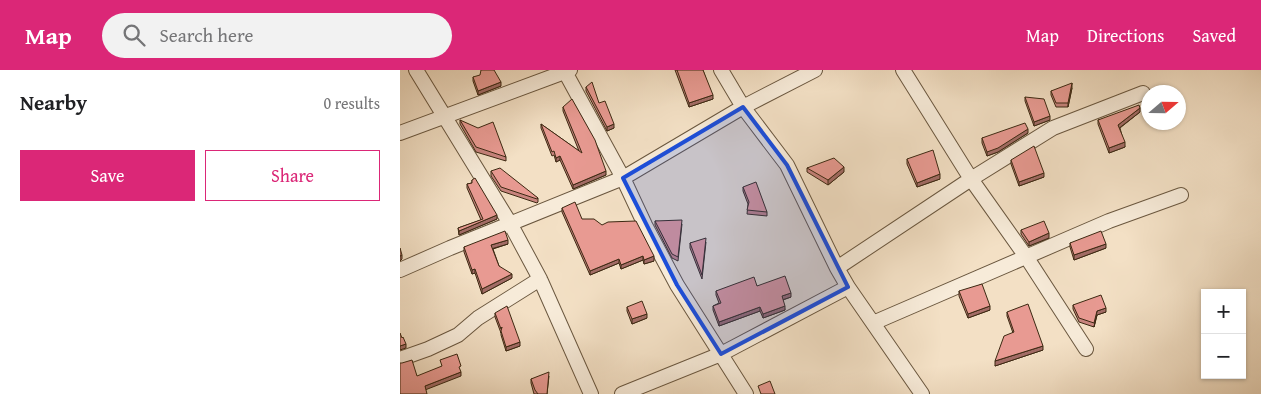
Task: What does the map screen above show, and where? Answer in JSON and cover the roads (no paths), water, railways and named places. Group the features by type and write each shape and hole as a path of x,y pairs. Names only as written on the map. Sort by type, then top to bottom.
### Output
{"street":[{"path":"416,70 511,224 540,279 591,394"},
{"path":"721,70 743,107 786,164 848,287 922,394"},
{"path":"400,270 623,178 743,107 815,70"},
{"path":"902,70 971,180 1027,258 1086,349"},
{"path":"400,133 567,71 623,178 645,225 678,284 746,394"},
{"path":"837,268 1052,128 1141,94"},
{"path":"874,323 1109,221 1181,195"},
{"path":"400,359 458,335 478,318 540,279"},
{"path":"622,394 721,354 848,287"}]}
